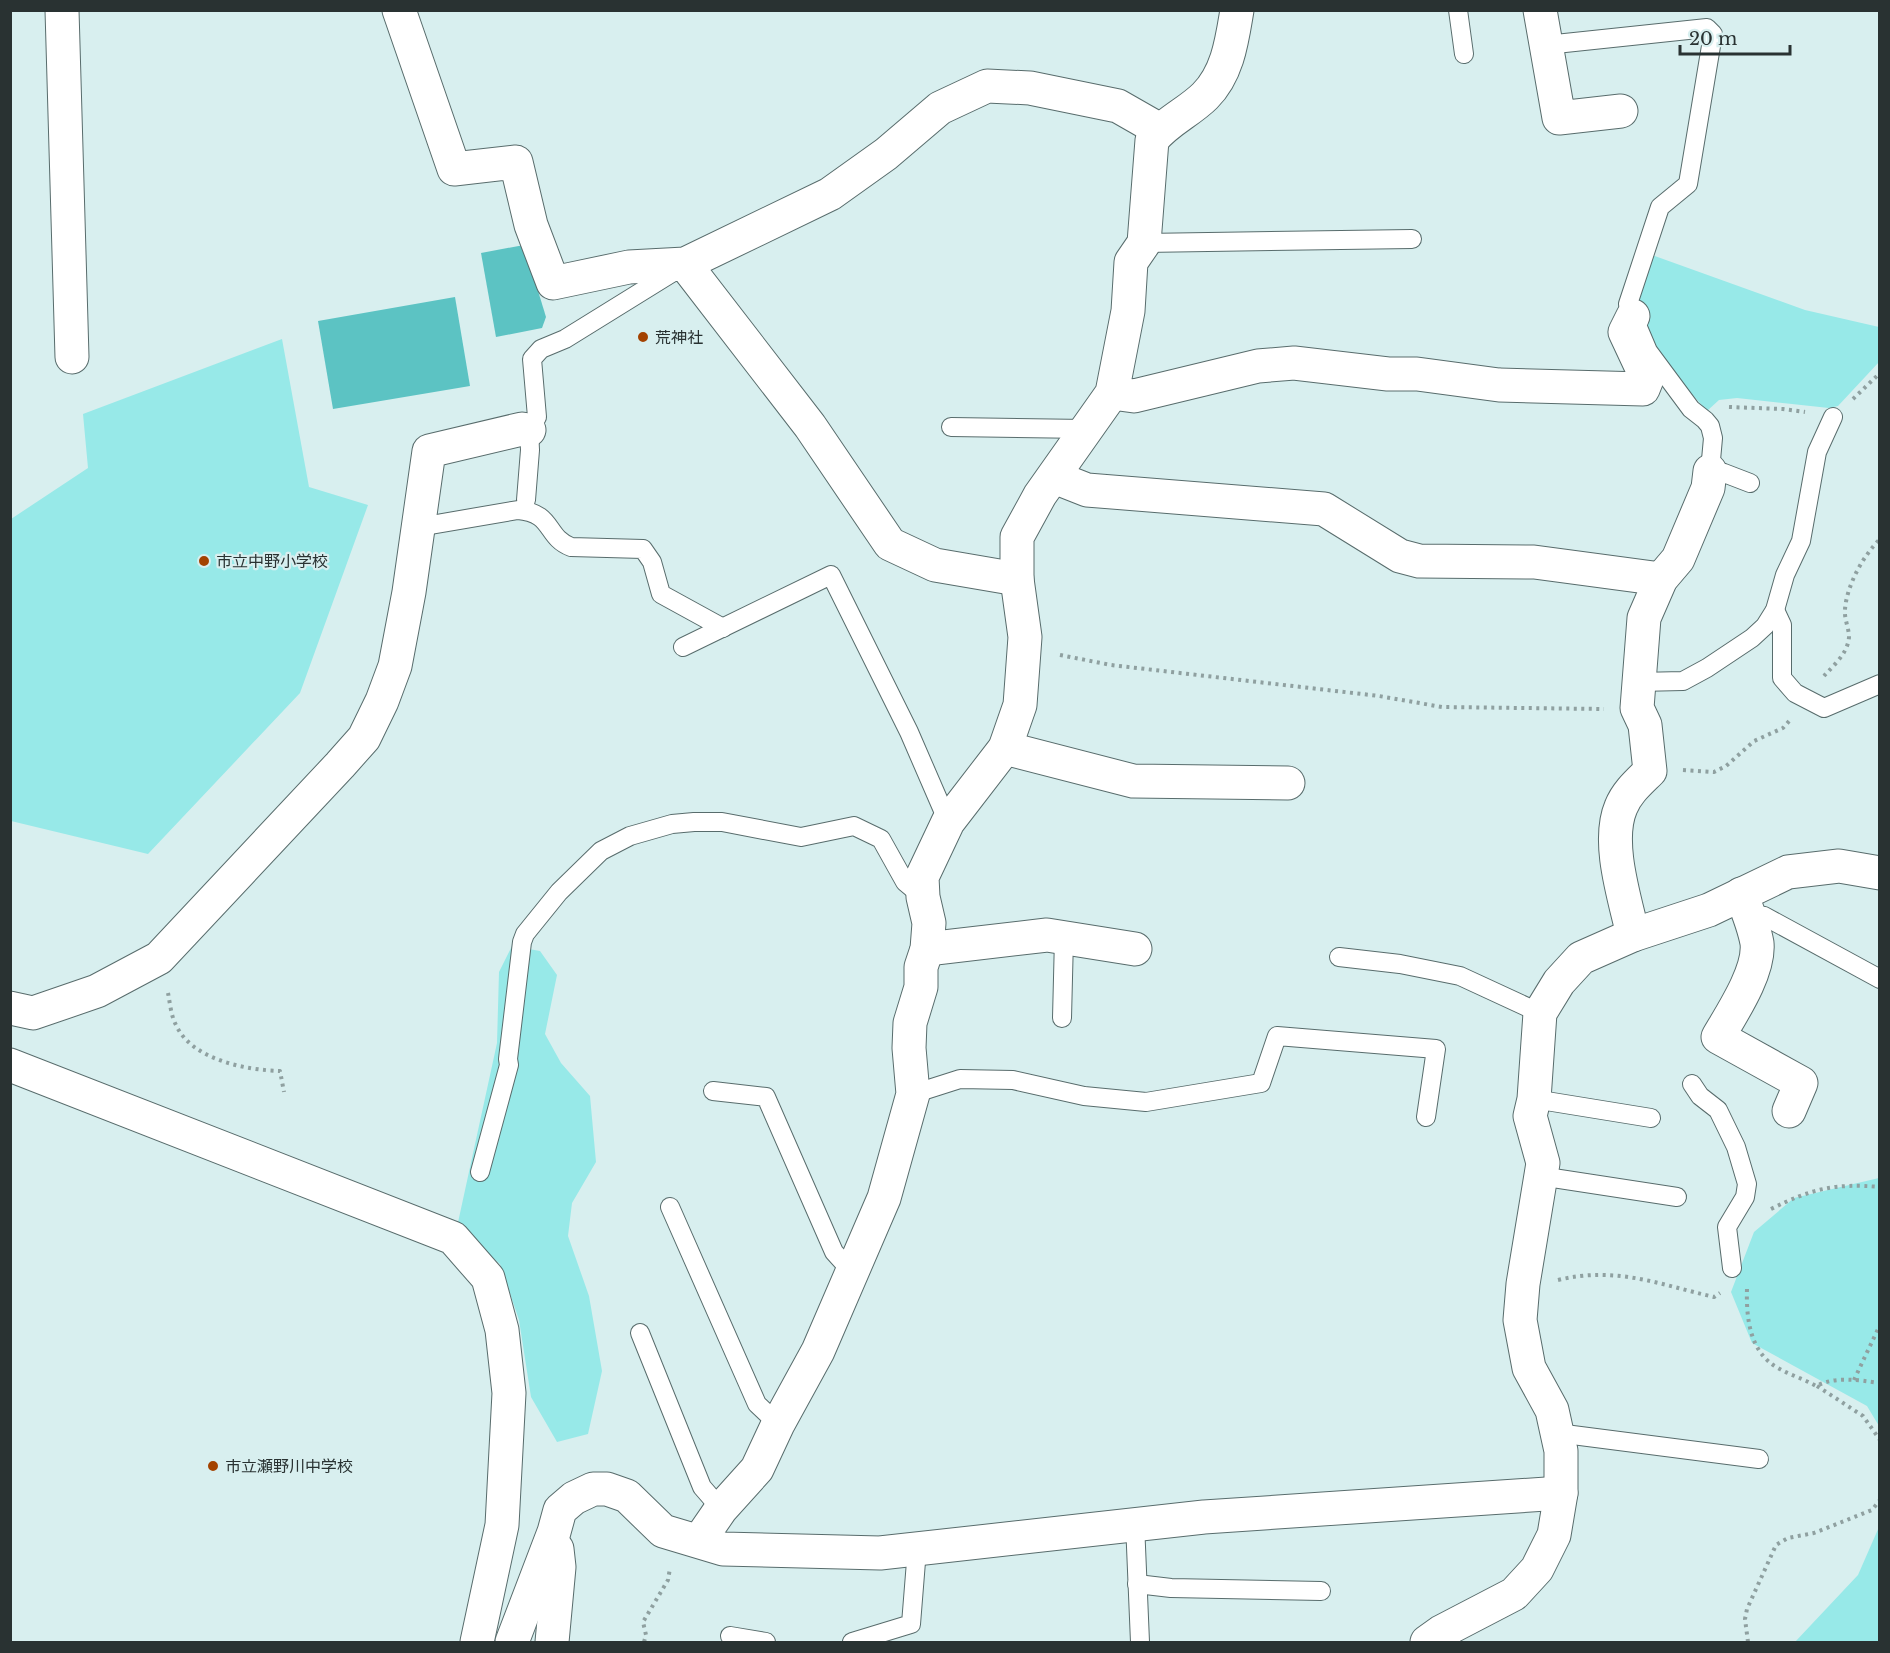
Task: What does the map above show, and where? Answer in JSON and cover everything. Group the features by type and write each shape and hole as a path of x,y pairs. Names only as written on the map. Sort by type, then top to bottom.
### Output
{"street":[{"path":"62,10 72,357"},
{"path":"399,10 454,169 516,162 531,225 553,283 629,267 686,264 830,194 886,154 940,108 987,86 1030,88 1118,106 1160,130"},
{"path":"689,1538 721,1509 757,1469 778,1424 818,1350 884,1198 913,1094 909,1048 910,1023 921,987 921,967 927,949 929,922 923,897 922,877 948,822 1005,748 1020,705 1025,637 1017,579 1017,537 1040,495 1112,393 1128,310 1131,262 1144,243 1152,140 1160,130 1206,95 1225,68 1237,10"},
{"path":"1540,10 1559,118 1621,111"},
{"path":"686,264 810,426 890,544 935,565 1017,579"},
{"path":"1112,393 1134,396 1258,366 1294,363 1388,374 1417,374 1499,385 1643,389 1647,379 1625,332 1634,316"},
{"path":"10,1008 33,1013 97,990 159,958 364,738 382,701 395,666 409,592 429,451 522,429 529,430"},
{"path":"1633,935 1617,861 1615,826 1621,807 1631,790 1650,771 1645,725 1638,695 1644,618 1661,579 1678,559 1708,488 1710,471"},
{"path":"1054,477 1088,490 1324,509 1400,556 1419,561 1534,562 1661,579"},
{"path":"1005,748 1133,781 1288,783"},
{"path":"1427,1642 1441,1632 1514,1594 1537,1569 1554,1535 1561,1493 1562,1451 1552,1410 1529,1368 1520,1320 1523,1284 1543,1163 1530,1116 1534,1099 1540,1013 1559,982 1581,958 1633,935 1709,910 1745,904 1788,872 1839,866 1880,873"},
{"path":"1745,904 1757,945 1751,978 1718,1037 1801,1083 1789,1112"},
{"path":"927,949 1047,935 1135,949"},
{"path":"10,1065 453,1238 488,1278 502,1330 509,1393 502,1525 477,1642"},
{"path":"512,1642 554,1532 560,1510 574,1498 593,1489 607,1489 627,1496 663,1530 723,1549 880,1553 1136,1523 1561,1493"},
{"path":"552,1642 559,1567 554,1532"}],"lane":[{"path":"1458,10 1464,54"},
{"path":"1546,45 1707,28 1713,34 1688,184 1660,207 1628,304 1648,351 1690,409 1706,420 1710,426 1713,438 1710,471 1724,473 1750,483"},
{"path":"1144,243 1412,239"},
{"path":"526,500 530,450 529,430 537,417 532,358 541,349 591,324 686,264"},
{"path":"1638,695 1683,681 1752,638 1765,626 1775,610 1785,575 1801,541 1817,452 1833,417"},
{"path":"951,427 1086,429"},
{"path":"419,526 518,510 531,511 540,516 563,544 571,547 643,549 652,562 661,594 723,628"},
{"path":"683,646 831,575 909,732 948,822"},
{"path":"1775,610 1782,625 1782,678 1795,693 1824,708 1880,684"},
{"path":"480,1172 509,1065 522,942 525,934 559,892 601,852 630,836 672,824 722,822 801,837 854,826 881,840 905,882 923,897"},
{"path":"1745,904 1880,979"},
{"path":"1062,1018 1064,938"},
{"path":"1339,957 1400,964 1460,976 1540,1013"},
{"path":"913,1094 960,1079 1013,1080 1084,1096 1146,1102 1261,1083 1277,1036 1436,1049 1426,1117"},
{"path":"1692,1084 1700,1096 1718,1110 1736,1147 1747,1184 1745,1197 1727,1227 1732,1268"},
{"path":"713,1091 766,1097 834,1252 853,1273"},
{"path":"1534,1099 1651,1118"},
{"path":"1540,1176 1677,1197"},
{"path":"670,1207 757,1404 778,1424"},
{"path":"640,1333 702,1487 721,1509"},
{"path":"1557,1433 1759,1459"},
{"path":"1136,1523 1140,1642"},
{"path":"852,1642 911,1624 917,1549"},
{"path":"1137,1584 1171,1588 1320,1591"},
{"path":"730,1636 766,1642"}],"path":[{"path":"1706,420 1720,408 1737,406 1783,409 1833,417 1880,373"},
{"path":"1024,649 1111,665 1314,687 1442,707 1638,695"},
{"path":"159,958 176,1025 185,1038 212,1057 238,1066 280,1071 284,1092"},
{"path":"1747,1284 1748,1312 1757,1350 1777,1368 1816,1386 1863,1416 1880,1440"},
{"path":"1854,1380 1855,1373 1878,1329"},
{"path":"1816,1386 1828,1380 1880,1383"},
{"path":"1748,1642 1747,1609 1776,1545 1872,1510 1880,1500"},
{"path":"644,1642 646,1635 643,1622 689,1538"}],"shaded area":[{"path":"524,245 546,317 542,328 496,337 481,253"},
{"path":"1652,255 1805,310 1879,327 1879,362 1838,406 1829,408 1737,398 1719,400 1707,411 1657,355 1634,298"},
{"path":"455,297 470,386 333,409 318,321"},
{"path":"282,339 309,487 368,505 300,693 148,854 11,821 11,519 88,468 83,414"},
{"path":"512,946 540,951 557,975 545,1034 561,1063 590,1096 596,1162 572,1203 568,1236 589,1296 602,1371 588,1434 557,1442 531,1397 519,1320 500,1264 457,1227 497,1043 499,972"},
{"path":"1879,1178 1879,1426 1867,1406 1752,1343 1731,1292 1754,1232 1794,1198"},
{"path":"1879,1527 1879,1642 1795,1642 1858,1575"}],"place":[{"name":"荒神社","path":"643,337"},
{"name":"市立中野小学校","path":"204,561"},
{"name":"市立瀬野川中学校","path":"213,1466"}]}
